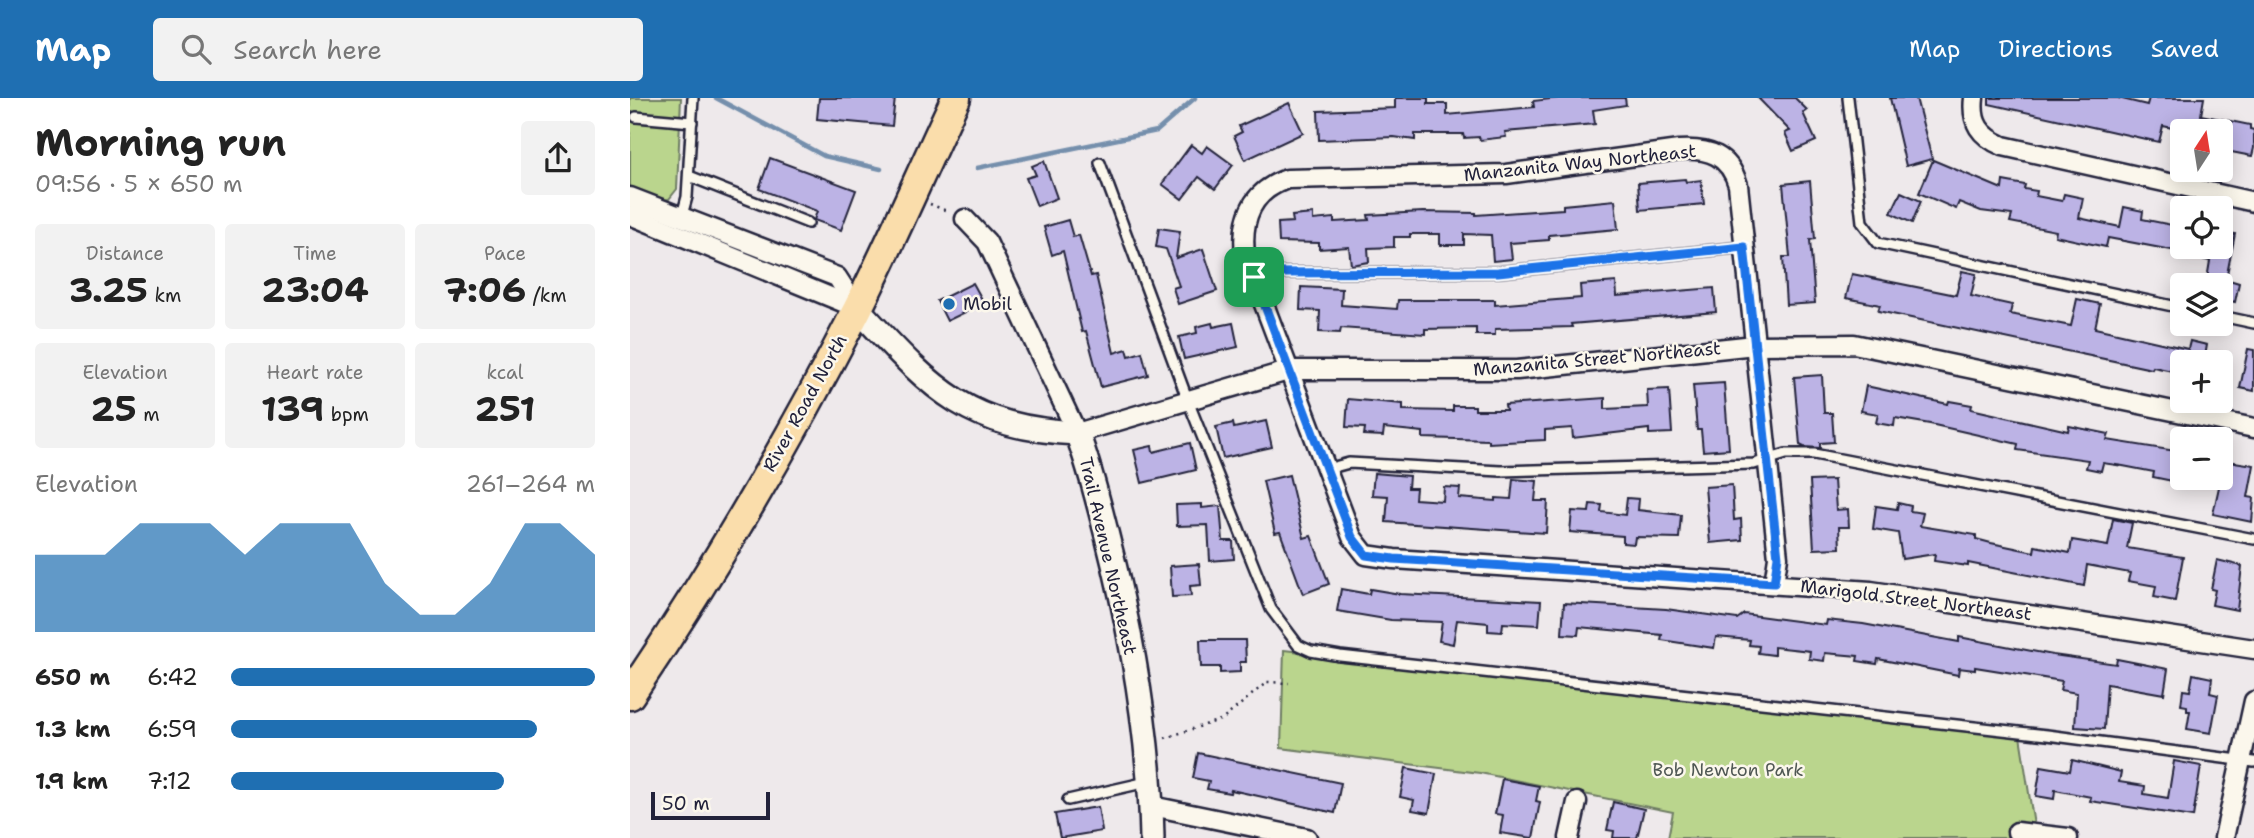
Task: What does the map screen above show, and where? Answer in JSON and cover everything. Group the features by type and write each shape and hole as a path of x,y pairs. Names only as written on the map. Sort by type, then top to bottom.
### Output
{"main road":[{"name":"River Road North","path":"630,695 737,524 857,308 956,98"}],"street":[{"path":"1974,98 1973,119 1979,130 1988,140 2003,146 2254,202"},
{"name":"Manzanita Way Northeast","path":"1254,277 1245,254 1243,237 1247,214 1256,197 1269,185 1287,179 1506,174 1686,149 1707,150 1730,164 1734,172 1744,247"},
{"path":"630,197 679,225"},
{"path":"630,215 679,225 837,277 857,308"},
{"name":"Trail Avenue Northeast","path":"965,219 986,242 1077,433 1087,460 1118,580 1145,746 1152,806 1152,838"},
{"path":"1744,247 1778,557 1774,583"},
{"path":"1254,277 1327,468"},
{"name":"Manzanita Street Northeast","path":"857,308 925,377 966,408 1006,424 1077,433 1291,370 1517,370 1755,345 1854,344 2254,428"},
{"name":"Marigold Street Northeast","path":"1327,468 1352,537 1366,555 1897,594 2254,649"},
{"path":"2224,838 2248,761 2254,701"},
{"path":"1569,838 1577,802"},
{"path":"1152,806 1307,838"},
{"path":"2017,832 2068,838"}],"lane":[{"path":"679,225 689,176 693,98"},
{"path":"1848,98 1862,222 1878,243 2170,305"},
{"path":"636,117 692,122"},
{"path":"1100,163 1188,401 1271,609 1290,637 1311,651 2248,761"},
{"path":"689,176 808,222"},
{"path":"1254,277 1273,273 1498,272 1744,247"},
{"path":"2233,319 2254,323"},
{"path":"1327,468 1349,463 1501,471 1754,464 1786,454 1814,454 2254,539"},
{"path":"1068,800 1149,782"}],"path":[{"path":"910,195 965,219"},
{"path":"1145,746 1223,719 1267,682 1289,683"}],"green space":[{"path":"630,98 681,98 677,189 669,199 661,200 630,187"},
{"name":"Bob Newton Park","path":"1284,650 2020,736 2036,838 1668,838 1673,812 1480,773 1281,748"}],"building":[{"path":"819,98 895,98 892,126 817,119"},
{"path":"1395,98 1428,98 1428,104 1447,104 1447,115 1534,107 1533,101 1559,98 1625,98 1626,105 1593,110 1595,124 1505,132 1506,137 1480,140 1479,137 1464,138 1463,134 1415,134 1415,140 1394,137 1319,140 1318,111 1395,108"},
{"path":"1758,98 1795,98 1807,110 1803,113 1816,141 1793,151 1785,133 1790,131"},
{"path":"1890,98 1916,98 1932,159 1906,166"},
{"path":"1989,98 2118,98 2147,105 2149,98 2204,98 2201,115 2221,119 2170,119 2170,128 2163,126 2159,142 1989,104"},
{"path":"1289,103 1303,133 1245,160 1234,136 1242,132 1239,126"},
{"path":"2233,122 2250,125 2250,129 2254,130 2252,156 2233,152"},
{"path":"1191,145 1202,153 1207,146 1233,165 1215,189 1199,177 1182,199 1162,184"},
{"path":"770,158 856,190 841,230 814,220 817,211 759,189"},
{"path":"1933,160 2002,189 2003,181 2025,185 2024,189 2037,191 2036,196 2062,201 2064,194 2083,198 2079,218 2120,227 2124,207 2143,211 2142,219 2170,225 2170,250 2108,238 2106,247 2055,236 2056,231 2010,222 2012,215 1981,211 1959,202 1956,209 1919,193"},
{"path":"1044,161 1057,198 1037,206 1026,178 1036,175 1032,166"},
{"path":"1685,179 1686,182 1701,180 1704,204 1640,210 1638,183"},
{"path":"1810,181 1815,239 1810,240 1815,303 1786,305 1783,257 1790,257 1783,184"},
{"path":"1901,192 1921,201 1912,223 1891,213"},
{"path":"1615,200 1618,229 1549,235 1549,240 1510,243 1512,259 1493,261 1491,235 1464,234 1464,245 1440,245 1440,234 1394,237 1394,247 1368,248 1369,262 1351,265 1349,247 1319,249 1319,243 1279,242 1278,223 1293,222 1292,216 1313,214 1313,220 1334,218 1334,222 1369,220 1368,215 1423,212 1476,215 1563,209 1563,205"},
{"path":"1068,220 1073,237 1079,235 1091,276 1096,275 1114,353 1127,349 1129,356 1142,352 1148,375 1101,387 1086,331 1082,332 1063,251 1052,255 1044,227"},
{"path":"1159,228 1180,231 1176,258 1203,249 1217,291 1178,304 1173,288 1179,286 1166,249 1156,247"},
{"path":"2201,259 2230,259 2227,273 2208,273 2210,261"},
{"path":"1962,271 1976,274 1971,296 2012,305 2010,314 2071,326 2077,299 2100,304 2095,328 2188,349 2190,341 2207,345 2206,350 2170,350 2170,371 2152,369 1878,311 1880,305 1846,298 1852,274 1956,295"},
{"path":"2233,281 2239,283 2233,302"},
{"path":"1616,282 1617,296 1714,288 1716,312 1571,324 1572,327 1495,329 1495,335 1476,335 1476,328 1425,329 1425,334 1341,328 1340,333 1319,332 1320,311 1300,310 1301,287 1342,289 1341,305 1397,309 1398,300 1495,300 1495,305 1581,298 1580,285"},
{"path":"973,283 984,303 947,321 937,301"},
{"path":"1212,323 1213,327 1233,323 1238,347 1184,359 1179,337 1197,333 1196,327"},
{"path":"2248,349 2254,350 2254,391 2240,388"},
{"path":"1822,375 1824,413 1832,413 1834,442 1820,443 1820,448 1804,447 1800,445 1794,377"},
{"path":"1724,383 1729,449 1703,451 1701,430 1697,430 1693,385"},
{"path":"1866,386 1948,404 1949,401 1972,405 1971,409 2068,431 2069,426 2109,434 2107,440 2170,450 2170,481 2153,477 2154,472 2103,463 2101,471 2086,468 2088,460 2017,450 2018,444 1930,424 1895,418 1894,426 1876,423 1878,414 1861,411"},
{"path":"1669,389 1672,433 1649,434 1649,429 1573,438 1572,428 1545,430 1545,440 1489,443 1489,440 1423,438 1423,432 1384,428 1383,436 1364,435 1365,428 1346,427 1348,399 1403,404 1403,410 1453,411 1453,406 1475,406 1475,410 1506,410 1505,405 1605,398 1605,409 1648,407 1647,390"},
{"path":"1266,421 1272,447 1223,458 1216,427 1233,423 1234,428"},
{"path":"1190,443 1196,470 1142,483 1134,450 1152,446 1153,452"},
{"path":"2233,462 2254,465 2248,497 2254,498 2252,522 2213,514 2218,490 2233,490"},
{"path":"1374,473 1409,476 1408,488 1416,488 1415,499 1443,501 1444,487 1460,488 1459,498 1496,501 1496,498 1511,499 1513,479 1537,481 1535,501 1548,501 1546,533 1386,522 1388,496 1372,495"},
{"path":"1289,475 1304,538 1311,536 1329,584 1303,594 1280,532 1275,533 1263,481"},
{"path":"1834,480 1836,510 1848,509 1849,527 1839,527 1840,548 1814,549 1810,481"},
{"path":"1732,485 1734,520 1741,519 1742,540 1710,543 1705,487"},
{"path":"1627,498 1639,499 1638,510 1681,515 1679,538 1635,537 1634,544 1623,543 1623,536 1570,532 1572,511 1589,512 1590,504 1602,505 1601,512 1625,515"},
{"path":"1898,503 1911,506 1910,511 1923,513 1920,526 1976,535 1976,539 2034,552 2035,546 2070,553 2072,540 2108,546 2113,519 2132,523 2127,548 2183,557 2175,601 2154,597 2156,586 2128,581 2130,573 2087,565 2084,586 1968,563 1968,566 1934,561 1935,554 1902,559 1898,533 1873,529 1876,506 1897,509"},
{"path":"1202,504 1202,508 1220,506 1223,541 1233,541 1234,559 1210,561 1208,525 1177,526 1176,505"},
{"path":"2217,560 2242,566 2237,610 2212,605 2215,590 2211,589"},
{"path":"1199,564 1201,585 1190,586 1191,596 1172,597 1170,566"},
{"path":"1341,589 1369,594 1370,589 1400,594 1541,601 1539,625 1503,623 1502,632 1488,631 1488,623 1457,620 1453,644 1439,641 1442,622 1391,620 1337,611"},
{"path":"1564,603 1666,609 1737,619 1744,614 1826,625 1827,620 1959,642 1959,637 2053,655 2116,664 2117,659 2168,669 2164,694 2107,684 2104,729 2075,727 2077,693 2060,690 2062,681 1975,667 1975,670 1959,668 1958,675 1878,659 1877,664 1857,661 1858,656 1825,653 1824,661 1809,659 1810,651 1774,647 1774,655 1758,653 1759,646 1749,645 1750,640 1716,637 1714,648 1661,640 1662,635 1579,627 1578,635 1562,634"},
{"path":"1200,640 1245,640 1246,662 1240,662 1240,672 1220,673 1220,667 1201,667"},
{"path":"2193,674 2212,678 2210,693 2218,695 2211,733 2187,729 2190,711 2187,711 2187,706 2181,705 2183,690 2190,691"},
{"path":"1198,753 1341,783 1335,813 1231,790 1230,793 1207,789 1209,781 1193,778"},
{"path":"2072,760 2121,772 2119,782 2145,786 2144,794 2168,798 2174,761 2201,766 2193,817 2090,801 2091,797 2055,790 2054,799 2036,796 2041,766 2070,771"},
{"path":"1406,768 1436,774 1429,813 1412,810 1414,800 1400,797"},
{"path":"1502,779 1539,786 1536,801 1540,802 1533,838 1500,833 1503,815 1495,814"},
{"path":"1613,802 1644,809 1637,838 1613,838 1614,831 1607,830"},
{"path":"1098,807 1102,831 1060,838 1055,814"}],"waterway":[{"path":"716,98 824,156 881,169"},
{"path":"977,168 1157,131 1195,98"}],"place":[{"name":"Mobil","path":"949,304"}],"route":[{"path":"1744,247 1778,557 1774,583 1366,555 1352,537 1254,277 1273,273 1498,272 1744,247"}]}
